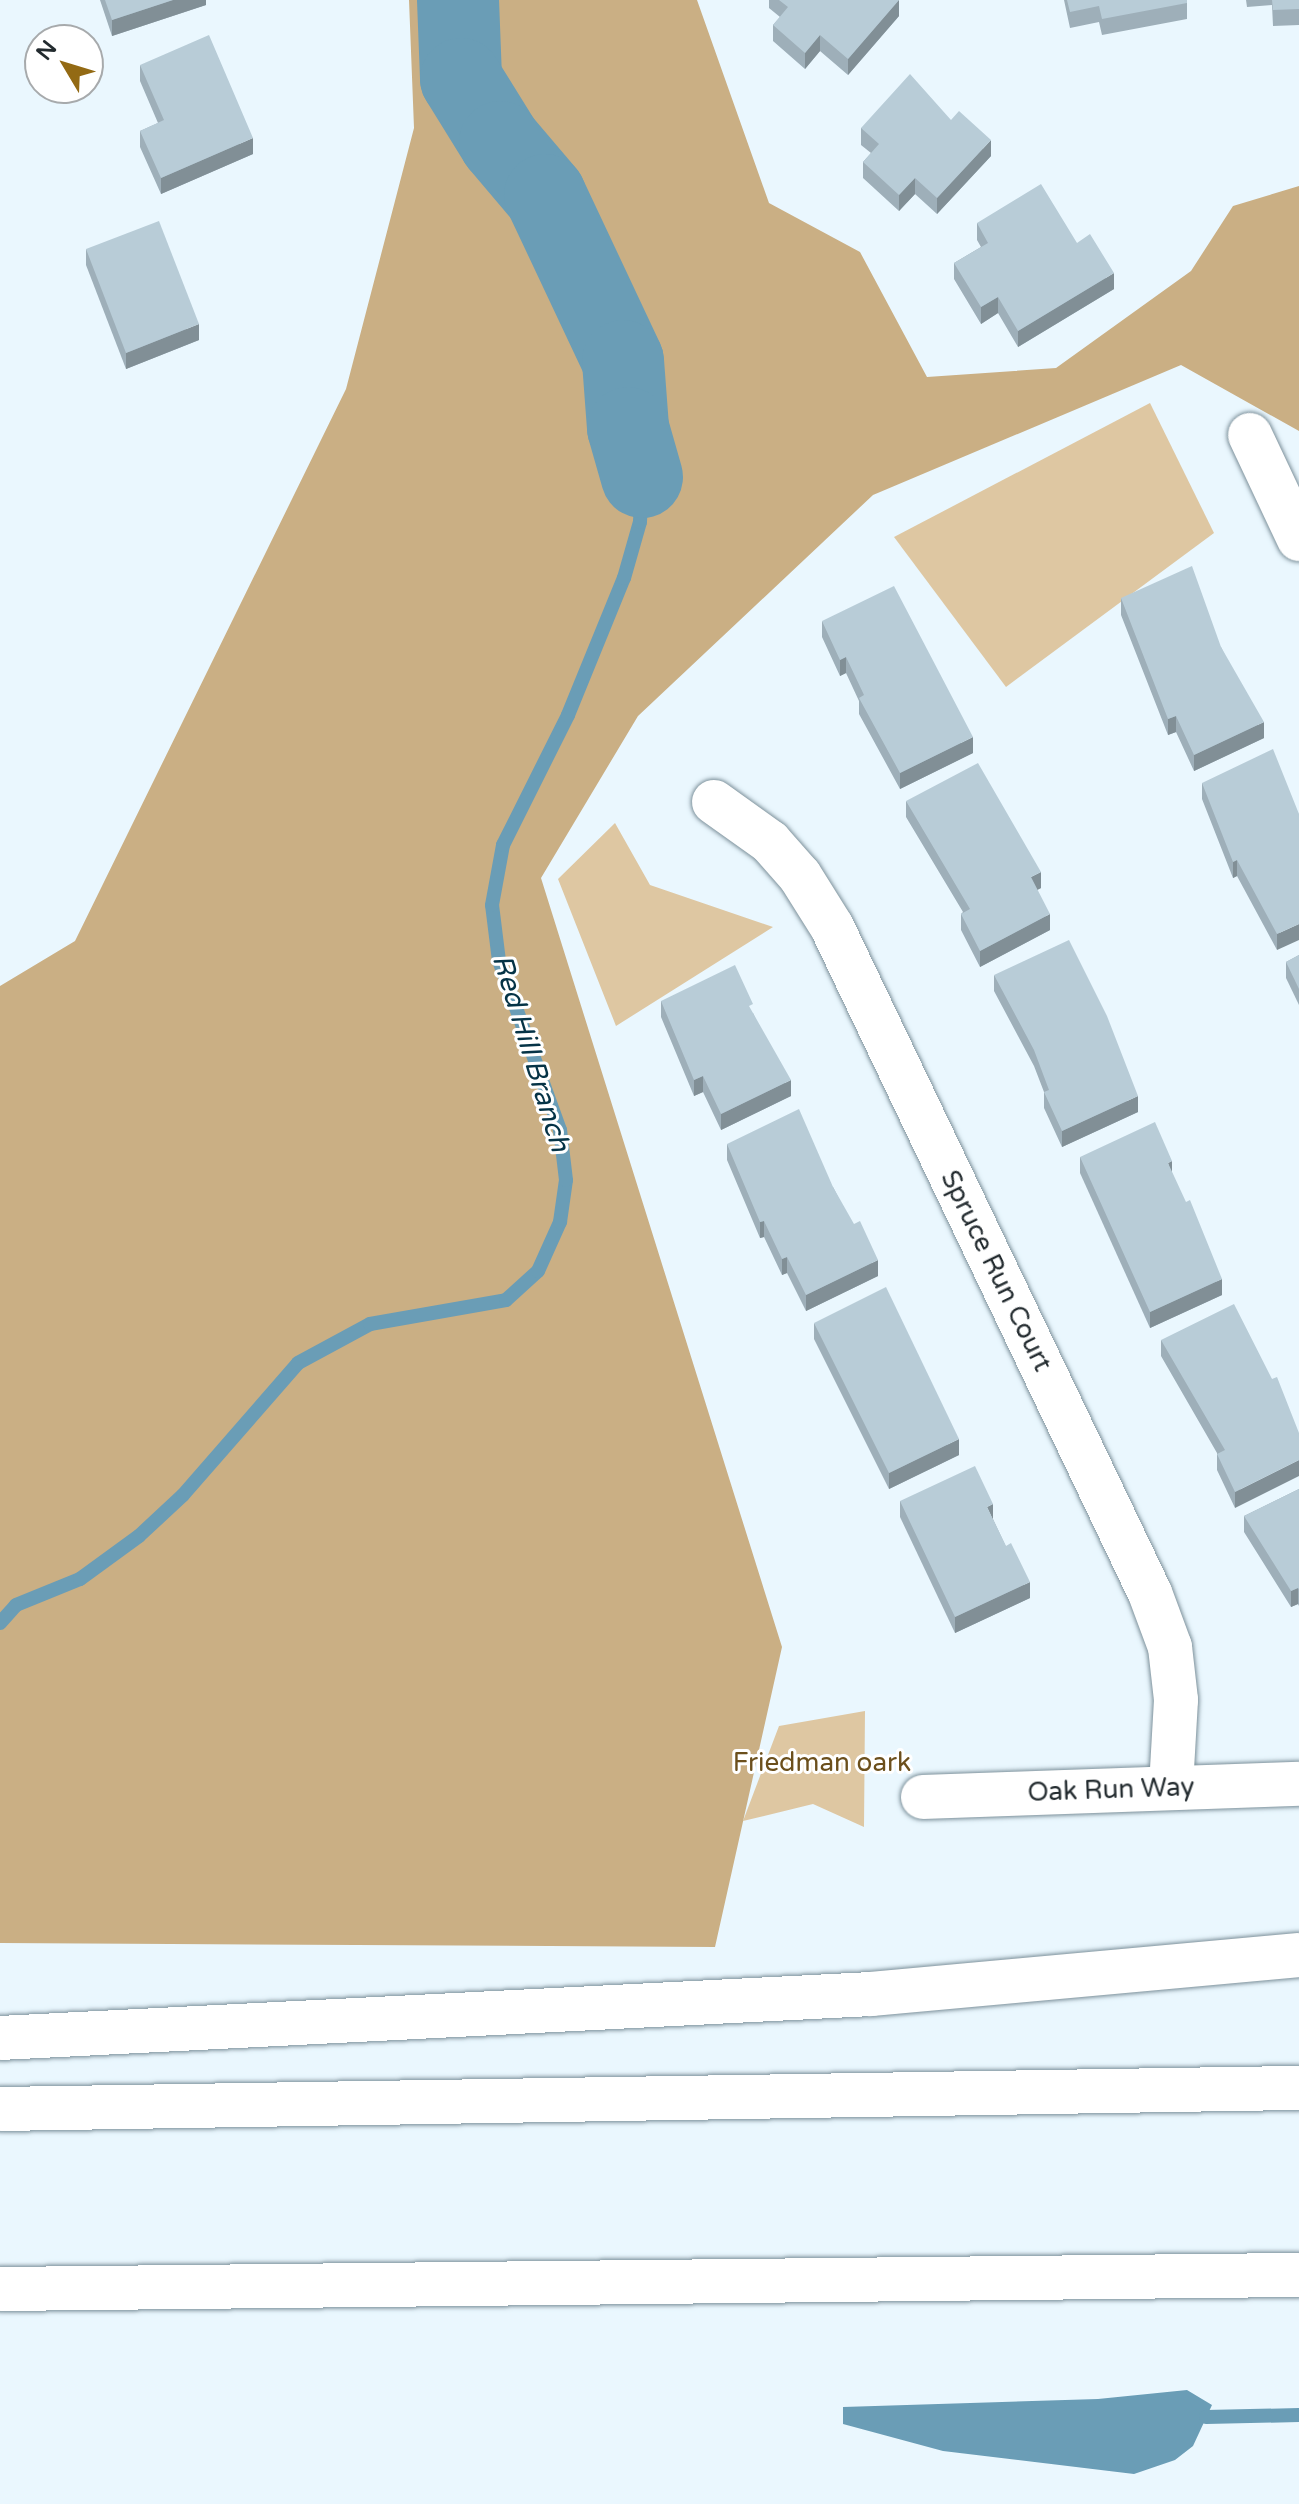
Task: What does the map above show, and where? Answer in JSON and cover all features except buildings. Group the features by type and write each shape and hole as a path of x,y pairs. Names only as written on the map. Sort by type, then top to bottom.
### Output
{"main road":[{"path":"1250,435 1299,539"},
{"name":"Spruce Run Court","path":"714,802 770,842 800,876 832,927 1150,1593 1170,1647 1174,1687 1171,1787"},
{"name":"Oak Run Way","path":"923,1797 1299,1784"},
{"path":"0,2038 871,1994 1299,1955"},
{"path":"0,2109 1299,2088"},
{"path":"0,2289 1299,2275"}],"green space":[{"path":"1150,403 1214,533 1006,687 894,537"},
{"path":"615,823 650,885 773,927 616,1026 558,879"},
{"name":"Friedman oark","path":"865,1711 864,1827 813,1804 743,1821 779,1726"}],"shaded area":[{"path":"409,0 697,0 769,203 860,252 927,377 1056,368 1191,271 1233,206 1299,186 1299,431 1181,365 873,495 638,716 541,878 782,1647 715,1947 0,1943 0,986 75,941 346,389 414,128"}],"water":[{"path":"1187,2390 1212,2405 1193,2446 1175,2460 1134,2474 943,2451 843,2424 843,2407 1098,2399"}],"waterway":[{"name":"Red Hill Branch","path":"458,0 461,79 500,142 545,195 623,361 628,428 642,477"},
{"name":"Red Hill Branch","path":"0,1623 16,1605 80,1579 139,1536 183,1495 298,1363 370,1324 506,1300 538,1271 560,1222 566,1180 560,1130 499,961 492,905 503,845 568,715 624,578 640,522 642,477"},
{"path":"1206,2417 1299,2415"}]}
